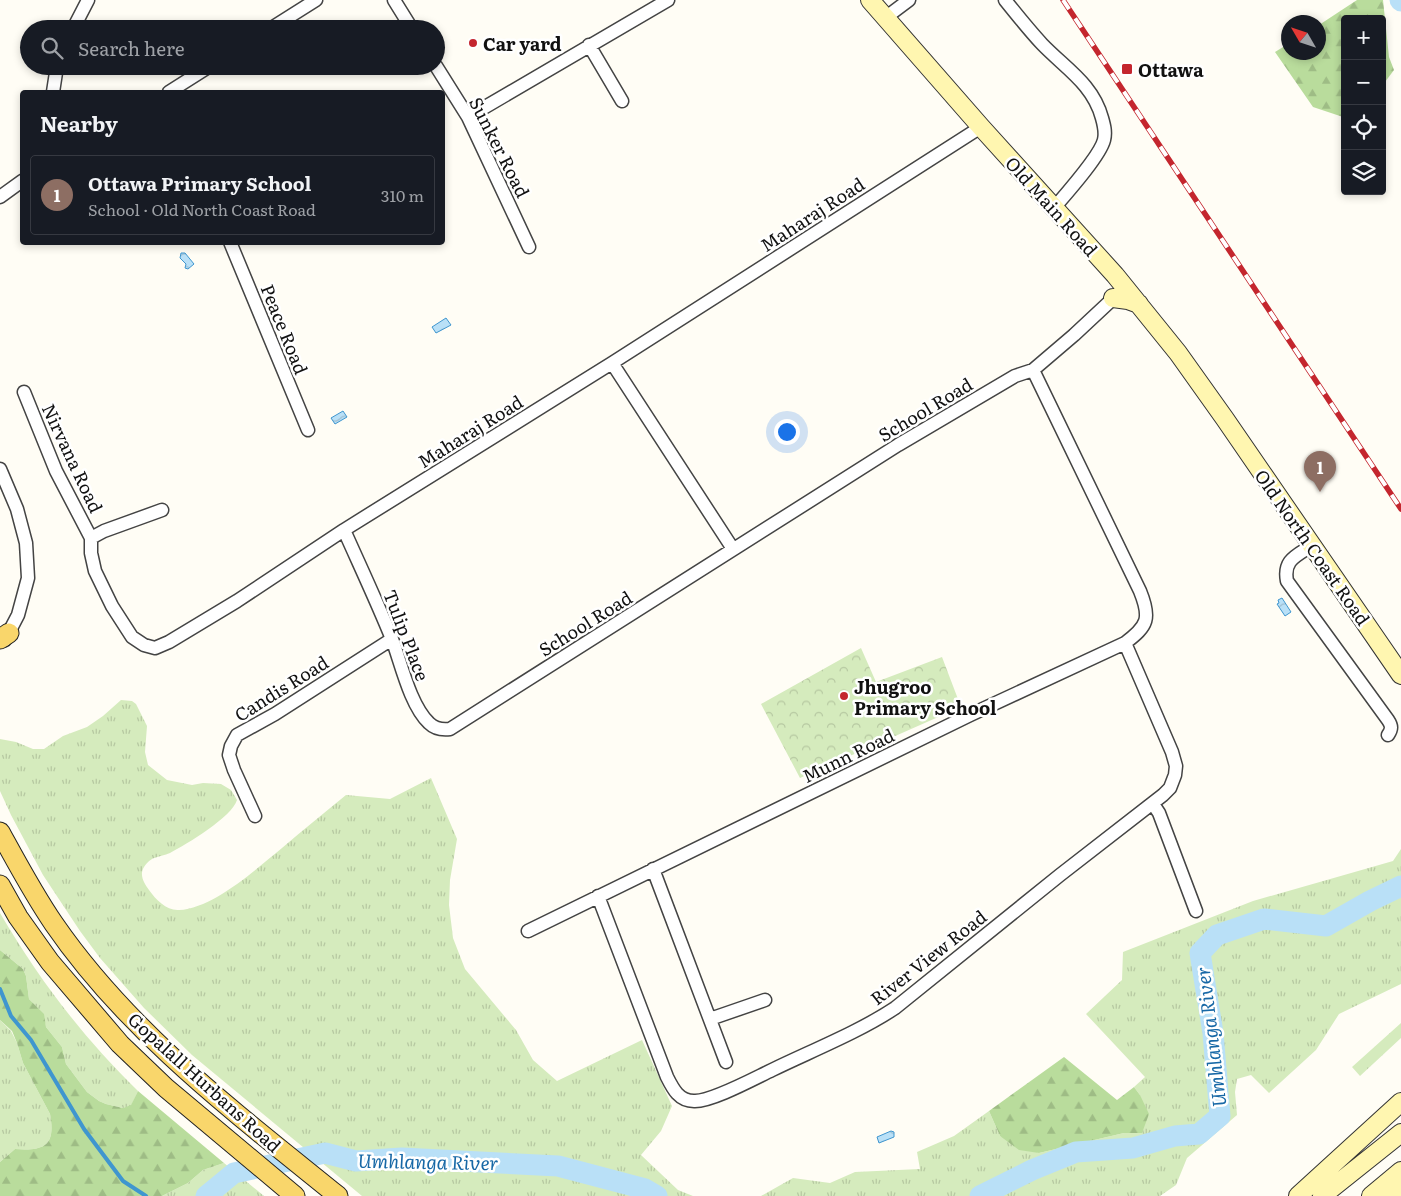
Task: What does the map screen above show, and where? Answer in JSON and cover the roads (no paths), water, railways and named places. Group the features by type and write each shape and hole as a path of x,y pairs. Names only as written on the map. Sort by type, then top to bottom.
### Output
{"main road":[{"name":"Gopalall Hurbans Road","path":"0,832 54,924 85,965 152,1038 242,1118 338,1196"},
{"name":"Gopalall Hurbans Road","path":"0,885 18,917 40,947 85,1004 120,1044 209,1125 295,1196"}],"street":[{"path":"78,20 88,0"},
{"path":"284,20 316,0"},
{"path":"394,0 406,20"},
{"path":"468,117 668,0"},
{"name":"Old Main Road","path":"870,0 1054,208 1119,293 1139,304 1178,353 1225,419"},
{"path":"885,18 909,0"},
{"path":"1005,0 1042,44 1078,77 1090,91 1099,107 1105,132 1104,142 1054,208"},
{"path":"589,45 622,101"},
{"path":"53,90 56,75"},
{"path":"172,90 196,75"},
{"name":"Sunker Road","path":"442,75 468,117 529,247"},
{"name":"Maharaj Road","path":"90,538 95,571 112,606 132,636 144,645 155,648 169,642 237,601 344,530 612,363 981,127"},
{"path":"0,196 20,182"},
{"name":"Peace Road","path":"231,245 308,430"},
{"name":"School Road","path":"456,726 898,445 1016,376 1033,370 1119,293"},
{"path":"612,363 732,549"},
{"name":"Munn Road","path":"528,931 953,723 1125,642 1137,634 1147,615 1146,606 1033,370"},
{"name":"Nirvana Road","path":"24,392 56,471 90,538"},
{"name":"Old North Coast Road","path":"1225,419 1401,674"},
{"path":"0,469 17,509 26,543 28,578 18,615 3,639"},
{"path":"90,538 162,510"},
{"name":"Tulip Place","path":"344,530 392,639 411,693 422,714 428,723 439,729 444,730 456,726"},
{"path":"1311,546 1294,556 1289,562 1286,573 1287,581 1392,726 1388,735"},
{"name":"Candis Road","path":"255,816 229,755 237,735 275,714 392,639"},
{"name":"River View Road","path":"598,896 667,1077 676,1093 687,1100 695,1102 734,1088 873,1021 895,1008 1060,875 1153,804 1170,788 1176,766 1172,752 1125,642"},
{"path":"1153,804 1196,911"},
{"path":"653,869 726,1062"},
{"path":"710,1019 765,1000"},
{"path":"1298,1196 1401,1102"},
{"path":"1322,1196 1401,1133"},
{"path":"1371,1196 1401,1172"},
{"path":"1392,1196 1401,1190"}],"water":[{"path":"181,253 185,253 194,264 188,269 185,268 186,264 180,258"},
{"path":"446,318 451,325 436,333 432,327"},
{"path":"343,411 347,417 335,424 331,418"},
{"path":"1282,598 1291,612 1285,616 1277,604 1279,603 1278,600"},
{"path":"891,1131 894,1132 894,1137 879,1143 877,1137"}],"waterway":[{"name":"Umhlanga River","path":"980,1196 1032,1170 1076,1152 1133,1148 1175,1136 1199,1134 1220,1116 1213,1033 1200,953 1217,935 1264,919 1326,926 1401,886"},
{"path":"0,989 11,1016 31,1040 84,1129 123,1181 146,1196"},
{"name":"Umhlanga River","path":"206,1196 234,1173 325,1153 356,1161 402,1158 558,1166 645,1189 657,1196"}],"railway":[{"path":"1063,0 1401,509"}],"place":[{"name":"Car yard","path":"473,43"},
{"name":"Ottawa","path":"1127,69"},
{"name":"Ottawa Primary School","path":"1320,492"},
{"name":"Jhugroo Primary School","path":"844,696"}]}
